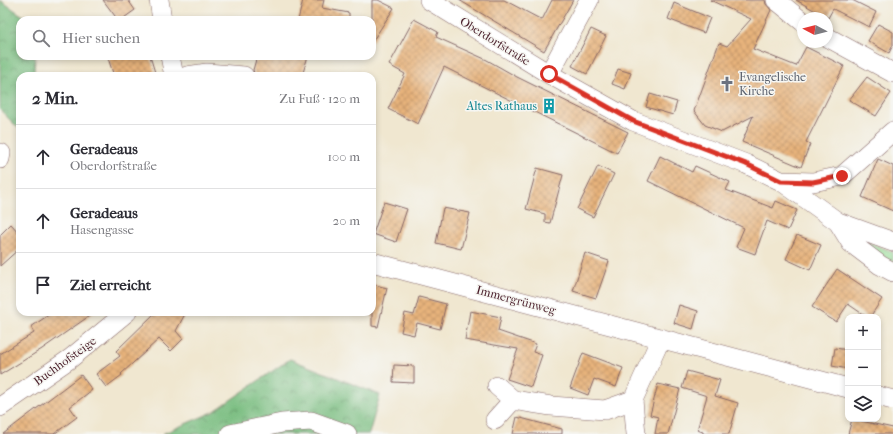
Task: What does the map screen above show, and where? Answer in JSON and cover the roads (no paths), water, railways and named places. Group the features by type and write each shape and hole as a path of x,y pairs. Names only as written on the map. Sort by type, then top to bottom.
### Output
{"street":[{"path":"159,0 161,16"},
{"path":"549,74 589,0"},
{"path":"776,0 797,17"},
{"name":"Oberdorfstraße","path":"432,1 549,74 633,121 746,164 781,181 838,222"},
{"path":"833,40 893,73"},
{"path":"171,60 173,72"},
{"path":"781,181 813,182 842,176 893,131"},
{"path":"0,153 0,159"},
{"path":"838,222 893,242"},
{"path":"838,222 850,243 880,265 893,272"},
{"name":"Immergrünweg","path":"376,263 845,387"},
{"name":"Buchhofsteige","path":"0,407 71,358 122,316"},
{"path":"636,434 633,400 661,338"},
{"path":"498,386 514,400 551,406 605,410 633,400"},
{"path":"881,397 893,400"},
{"path":"495,420 514,400"},
{"path":"230,434 282,423 311,421 347,434"}],"place":[{"name":"Evangelische Kirche","path":"727,84"},
{"name":"Altes Rathaus","path":"549,106"}]}
